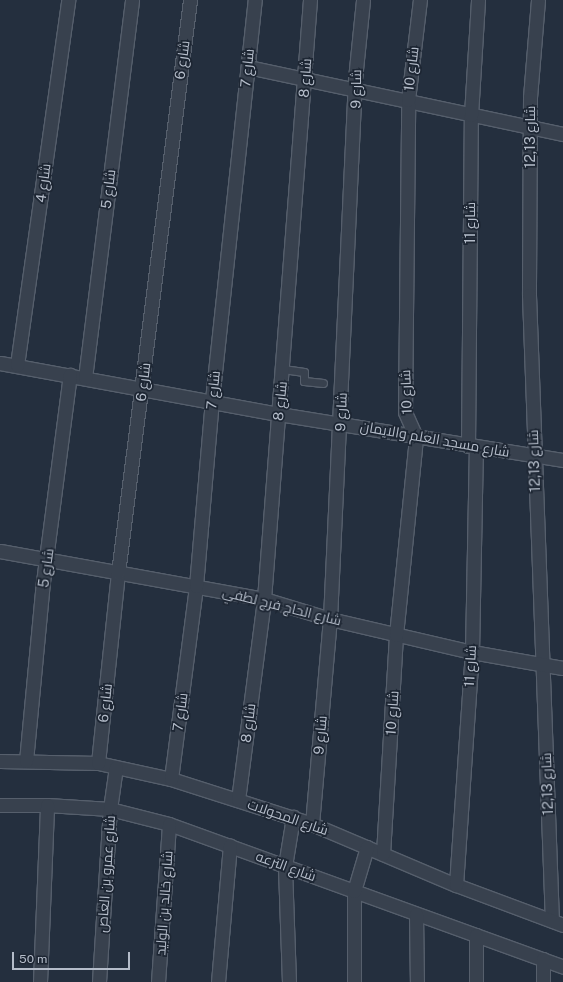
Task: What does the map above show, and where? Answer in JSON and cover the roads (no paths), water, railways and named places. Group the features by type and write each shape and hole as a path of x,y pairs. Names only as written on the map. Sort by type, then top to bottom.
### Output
{"street":[{"name":"شارع 4","path":"17,366 68,0"},
{"name":"شارع 5","path":"85,378 132,0"},
{"name":"شارع 6","path":"98,763 118,573 190,0"},
{"name":"شارع 7","path":"171,779 196,586 212,400 255,0"},
{"name":"شارع 8","path":"238,800 264,599 284,369 310,0"},
{"name":"شارع 9","path":"312,824 330,619 356,72 363,0"},
{"name":"شارع 10","path":"383,854 396,634 416,437 405,412 408,100 420,0"},
{"name":"شارع 11","path":"456,885 472,652 471,115 478,0"},
{"name":"شارع 12,13","path":"538,0 530,126 529,295 543,666 557,923"},
{"path":"248,67 563,134"},
{"name":"شارع مسجد العلم والايمان","path":"0,363 142,387 279,414 563,460"},
{"name":"شارع 5","path":"26,761 47,560 70,375"},
{"name":"شارع الحاج فرج لطفي","path":"0,551 264,599 330,619 472,652 543,666 563,668"},
{"name":"شارع المحولات","path":"0,761 98,763 171,779 312,824 456,885 557,923"},
{"name":"شارع عمرو بن العاص","path":"99,982 110,810 116,767"},
{"name":"شارع الترعه","path":"0,805 47,805 110,810 169,824 563,967"},
{"path":"40,982 47,805"},
{"path":"289,982 285,866 293,818"},
{"name":"شارع خالد بن الوليد","path":"158,982 169,824"},
{"path":"218,982 230,846"},
{"path":"354,982 354,891 367,847"},
{"path":"416,914 418,982"},
{"path":"476,935 476,982"},
{"path":"543,959 543,982"}],"lane":[{"path":"284,369 304,372 304,381 323,383"}]}
